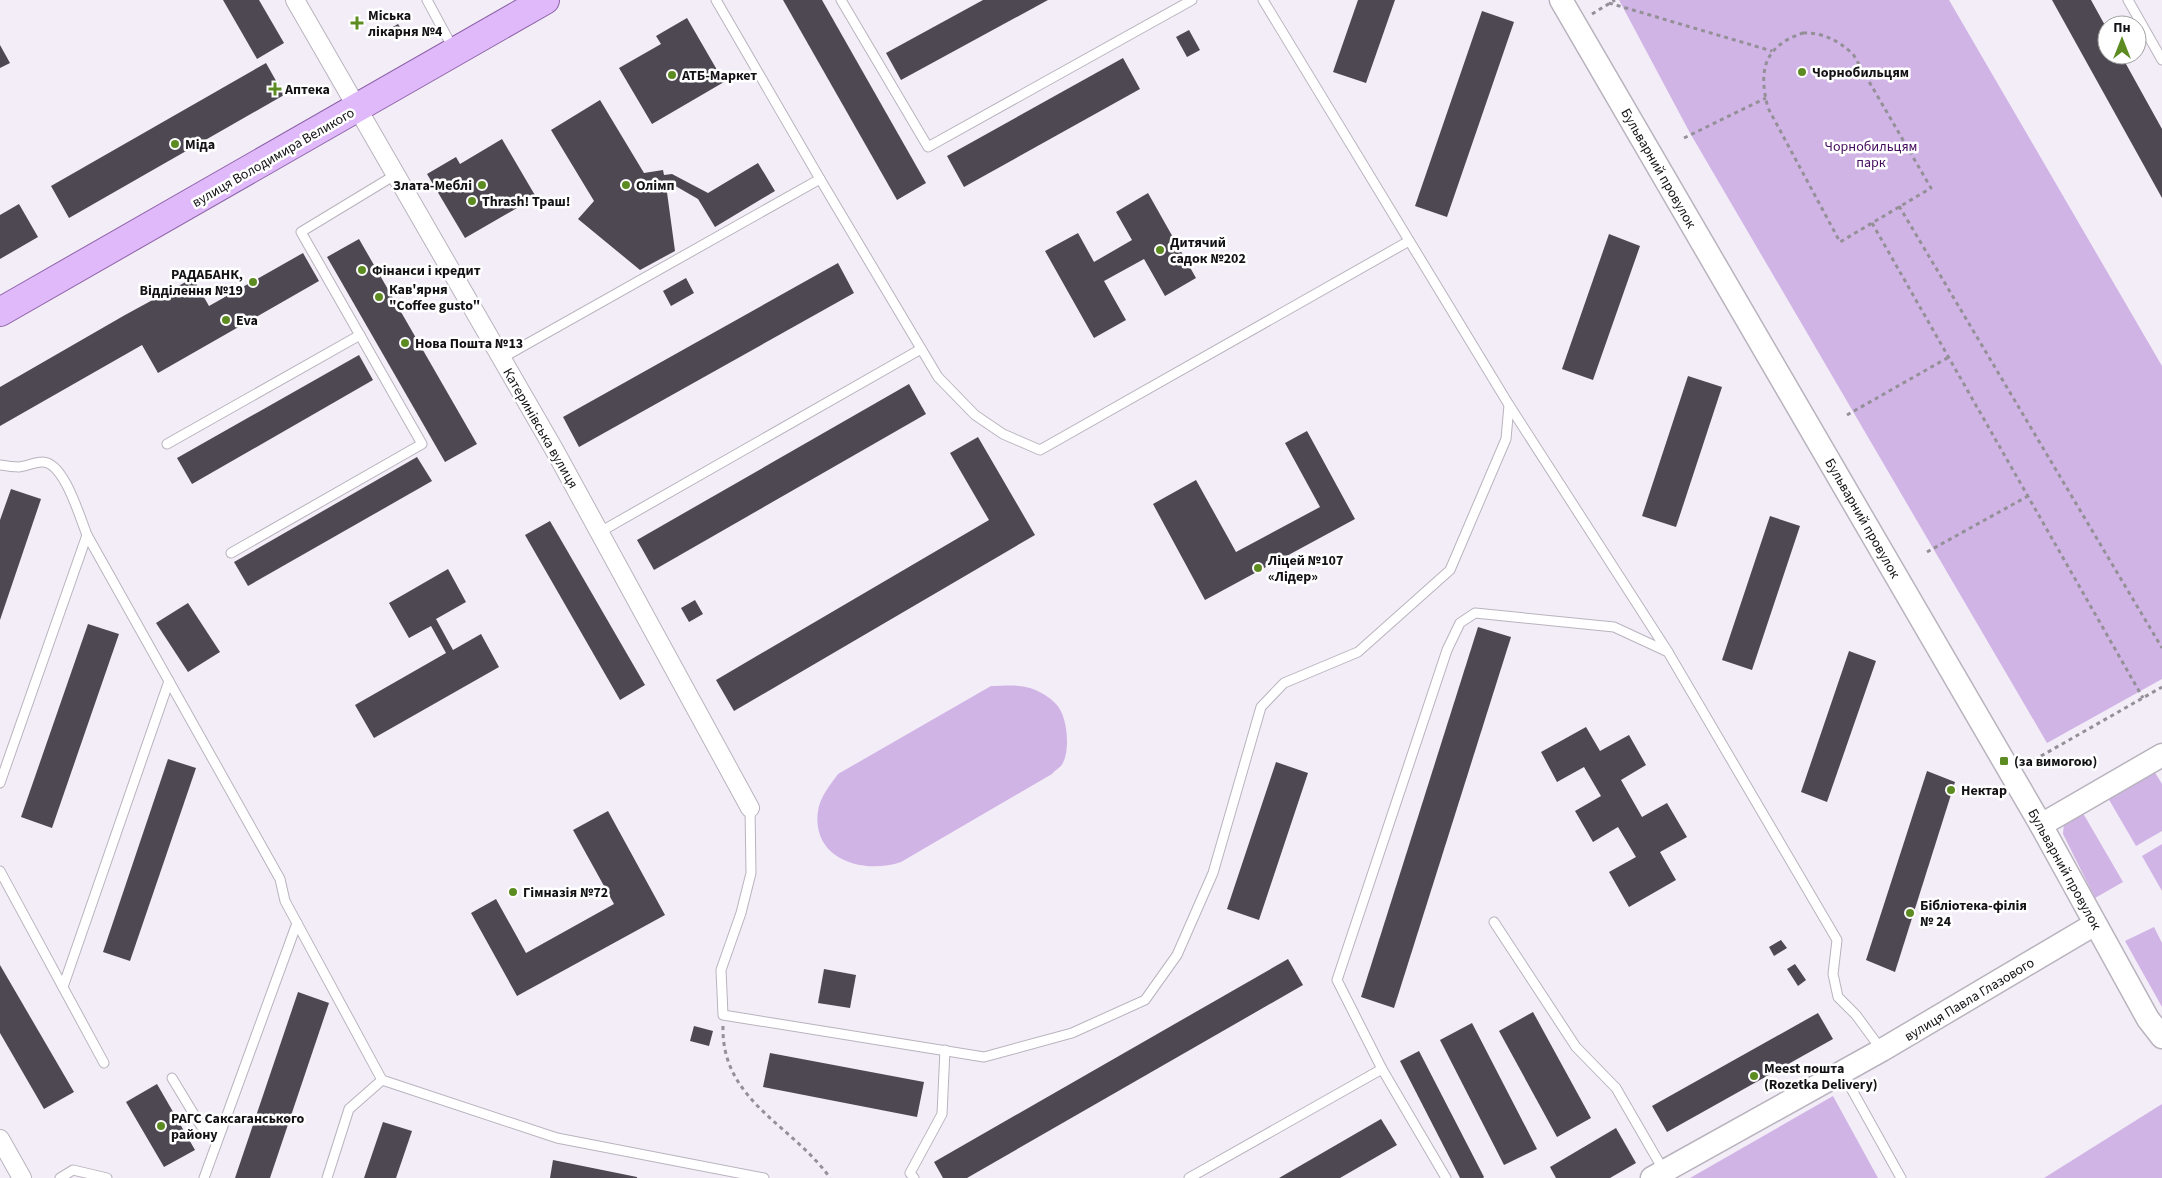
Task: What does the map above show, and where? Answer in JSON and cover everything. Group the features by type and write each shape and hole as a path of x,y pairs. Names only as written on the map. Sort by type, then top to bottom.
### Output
{"main road":[{"name":"вулиця Володимира Великого","path":"0,312 545,0"}],"street":[{"name":"Катеринівська вулиця","path":"294,0 502,358 600,532 750,808"},
{"name":"Бульварний провулок","path":"1561,0 2041,825 2148,1019 2162,1038"},
{"path":"2041,825 2162,755"},
{"name":"вулиця Павла Глазового","path":"1658,1175 1882,1050 2095,924"},
{"path":"0,1139 22,1178"}],"lane":[{"path":"427,0 455,52"},
{"path":"716,0 938,376 975,415 1002,434 1040,450 1409,241"},
{"path":"841,0 928,147 1192,0"},
{"path":"1263,0 1509,405 1668,652 1837,940 1833,974 1838,997 1856,1015 1882,1050"},
{"path":"2128,0 2162,60"},
{"path":"231,552 422,444 301,232 395,175"},
{"path":"502,358 820,179"},
{"path":"168,444 360,334"},
{"path":"600,532 922,348"},
{"path":"750,808 751,873 741,913 721,970 723,1015 984,1057 1072,1033 1145,1000 1177,955 1213,873 1262,706 1284,683 1358,652 1450,570 1506,439 1509,405"},
{"path":"0,465 18,467 43,461 53,464 64,480 87,535 280,879 284,901 382,1080 557,1138 764,1178"},
{"path":"0,783 87,535"},
{"path":"1446,1178 1382,1069 1336,980 1447,650 1460,623 1475,613 1614,627 1668,652"},
{"path":"63,987 169,681"},
{"path":"0,871 3,884 63,987 104,1063"},
{"path":"1494,922 1576,1047 1616,1088 1658,1175"},
{"path":"204,1178 297,923"},
{"path":"914,1178 910,1173 942,1114 944,1050"},
{"path":"1190,1178 1382,1069"},
{"path":"1842,1072 1901,1178"},
{"path":"172,1078 201,1126 220,1132"},
{"path":"327,1178 349,1109 382,1080"},
{"path":"60,1178 73,1170 107,1178"}],"path":[{"path":"1575,24 1615,0"},
{"path":"1609,3 1772,51"},
{"path":"1803,33 1828,35 1837,40 1853,54 1931,188 1840,242 1768,108 1763,90 1768,57 1772,51 1787,38 1803,33"},
{"path":"1684,138 1766,98"},
{"path":"1900,206 2162,648"},
{"path":"1872,223 2143,698"},
{"path":"1847,415 1949,358"},
{"path":"1927,552 2028,496"},
{"path":"2011,773 2162,688"},
{"path":"723,1015 723,1036 734,1078 774,1124 801,1145 820,1164 830,1178"}],"green space":[{"name":"Чорнобильцям парк","path":"1619,0 1949,0 2162,366 2162,679 2047,743 1690,133"},
{"path":"991,686 1030,688 1044,694 1056,704 1063,717 1067,735 1066,753 1061,766 1052,774 901,862 886,866 856,864 831,852 823,841 818,828 818,811 823,796 838,774"},
{"path":"2154,771 2162,784 2162,831 2136,846 2108,798"},
{"path":"2080,808 2123,882 2095,898 2063,834 2064,822"},
{"path":"2162,844 2162,891 2142,856"},
{"path":"2154,927 2162,943 2162,1007 2125,941"},
{"path":"1833,1096 1878,1178 1690,1178"},
{"path":"2162,1104 2162,1178 2044,1178"}],"building":[{"path":"223,0 259,0 284,43 257,59"},
{"path":"783,0 822,0 926,183 897,200"},
{"path":"983,0 1048,0 901,80 886,53"},
{"path":"1358,0 1395,0 1366,83 1333,72"},
{"path":"2052,0 2091,0 2099,15 2097,15 2097,65 2127,65 2162,129 2162,198"},
{"path":"1482,11 1514,22 1447,217 1415,206"},
{"name":"АТБ-Маркет","path":"687,18 724,82 652,124 619,68 661,44 656,36"},
{"path":"398,24 403,31 395,36 391,28"},
{"path":"1189,30 1200,50 1187,57 1176,37"},
{"path":"0,45 10,63 0,68"},
{"path":"1123,58 1140,89 964,187 947,156"},
{"path":"266,63 284,95 69,218 51,186"},
{"name":"Олімп","path":"600,100 644,173 663,170 664,175 672,174 708,193 758,163 775,191 715,227 698,199 672,184 666,185 675,251 640,270 578,219 594,201 551,130"},
{"name":"Злата-Меблі","path":"502,139 536,197 465,238 427,174 456,157 460,164"},
{"path":"1148,193 1196,278 1165,296 1144,259 1104,281 1126,320 1094,338 1045,251 1078,233 1094,262 1132,240 1116,212"},
{"path":"19,204 38,237 0,259 0,215"},
{"path":"1609,234 1640,246 1593,380 1562,369"},
{"path":"359,239 477,444 445,462 327,257"},
{"path":"303,253 319,281 158,373 142,345 0,426 0,387 125,315 193,278 209,306"},
{"path":"838,263 854,293 579,447 563,417"},
{"path":"686,278 694,293 671,306 663,291"},
{"path":"359,355 373,380 192,484 177,458"},
{"path":"1688,376 1722,387 1676,527 1642,516"},
{"path":"909,384 926,414 654,570 637,540"},
{"path":"1307,431 1355,519 1205,600 1153,504 1196,480 1236,552 1320,507 1285,443"},
{"path":"978,437 1035,535 734,711 716,680 989,520 950,453"},
{"path":"417,457 432,481 248,586 234,562"},
{"path":"11,489 41,499 0,620 0,520"},
{"path":"1770,516 1800,526 1752,670 1722,660"},
{"path":"550,521 645,685 620,700 525,535"},
{"path":"448,569 466,602 436,619 453,650 481,634 499,667 374,738 355,705 446,653 431,626 409,638 389,603"},
{"path":"695,600 703,614 689,622 681,608"},
{"path":"188,603 220,652 188,672 156,623"},
{"path":"88,624 119,634 52,828 21,817"},
{"path":"1478,627 1511,637 1394,1008 1361,997"},
{"path":"1849,651 1876,661 1827,802 1801,792"},
{"path":"1586,727 1600,751 1629,735 1646,765 1621,780 1642,817 1667,803 1687,837 1660,852 1676,880 1629,907 1609,872 1636,857 1618,827 1593,842 1575,811 1601,796 1584,767 1557,782 1541,752"},
{"path":"168,759 196,768 130,961 103,952"},
{"path":"1276,762 1308,773 1259,920 1227,909"},
{"path":"1927,771 1955,782 1895,972 1866,960"},
{"path":"608,811 665,915 517,996 471,913 496,899 526,953 614,904 573,830"},
{"path":"1781,940 1787,948 1774,956 1769,947"},
{"path":"1288,959 1303,985 967,1178 943,1178 934,1162"},
{"path":"1795,964 1806,980 1798,986 1787,969"},
{"path":"0,965 74,1092 44,1109 0,1033"},
{"path":"824,969 856,975 850,1008 818,1003"},
{"path":"298,992 329,1003 270,1178 235,1178"},
{"path":"1533,1012 1591,1118 1557,1137 1499,1031"},
{"path":"1818,1013 1833,1039 1667,1132 1652,1106"},
{"path":"1472,1023 1537,1149 1504,1165 1440,1040"},
{"path":"694,1026 713,1031 709,1046 690,1041"},
{"path":"1419,1051 1483,1178 1460,1178 1400,1061"},
{"path":"770,1053 924,1082 917,1117 763,1087"},
{"name":"РАГС Саксаганського району","path":"157,1084 195,1150 164,1167 126,1102"},
{"path":"1381,1119 1397,1145 1340,1178 1279,1178"},
{"path":"383,1122 412,1131 396,1178 364,1178"},
{"path":"1616,1128 1636,1163 1610,1178 1556,1178 1550,1167"},
{"path":"553,1160 637,1177 637,1178 550,1178"}],"place":[{"name":"Міська лікарня №4","path":"357,23"},
{"name":"Чорнобильцям","path":"1802,72"},
{"name":"АТБ-Маркет","path":"672,75"},
{"name":"Аптека","path":"275,89"},
{"name":"Міда","path":"175,144"},
{"name":"Злата-Меблі","path":"482,185"},
{"name":"Олімп","path":"626,185"},
{"name":"Thrash! Траш!","path":"472,201"},
{"name":"Дитячий садок №202","path":"1160,250"},
{"name":"Фінанси і кредит","path":"362,270"},
{"name":"РАДАБАНК, Відділення №19","path":"253,282"},
{"name":"Кав'ярня \"Coffee gusto\"","path":"379,297"},
{"name":"Eva","path":"226,320"},
{"name":"Нова Пошта №13","path":"405,343"},
{"name":"Ліцей №107 «Лідер»","path":"1258,568"},
{"name":"(за вимогою)","path":"2004,761"},
{"name":"Нектар","path":"1951,790"},
{"name":"Гімназія №72","path":"513,892"},
{"name":"Бібліотека-філія № 24","path":"1910,913"},
{"name":"Meest пошта (Rozetka Delivery)","path":"1754,1076"},
{"name":"РАГС Саксаганського району","path":"161,1126"}]}
